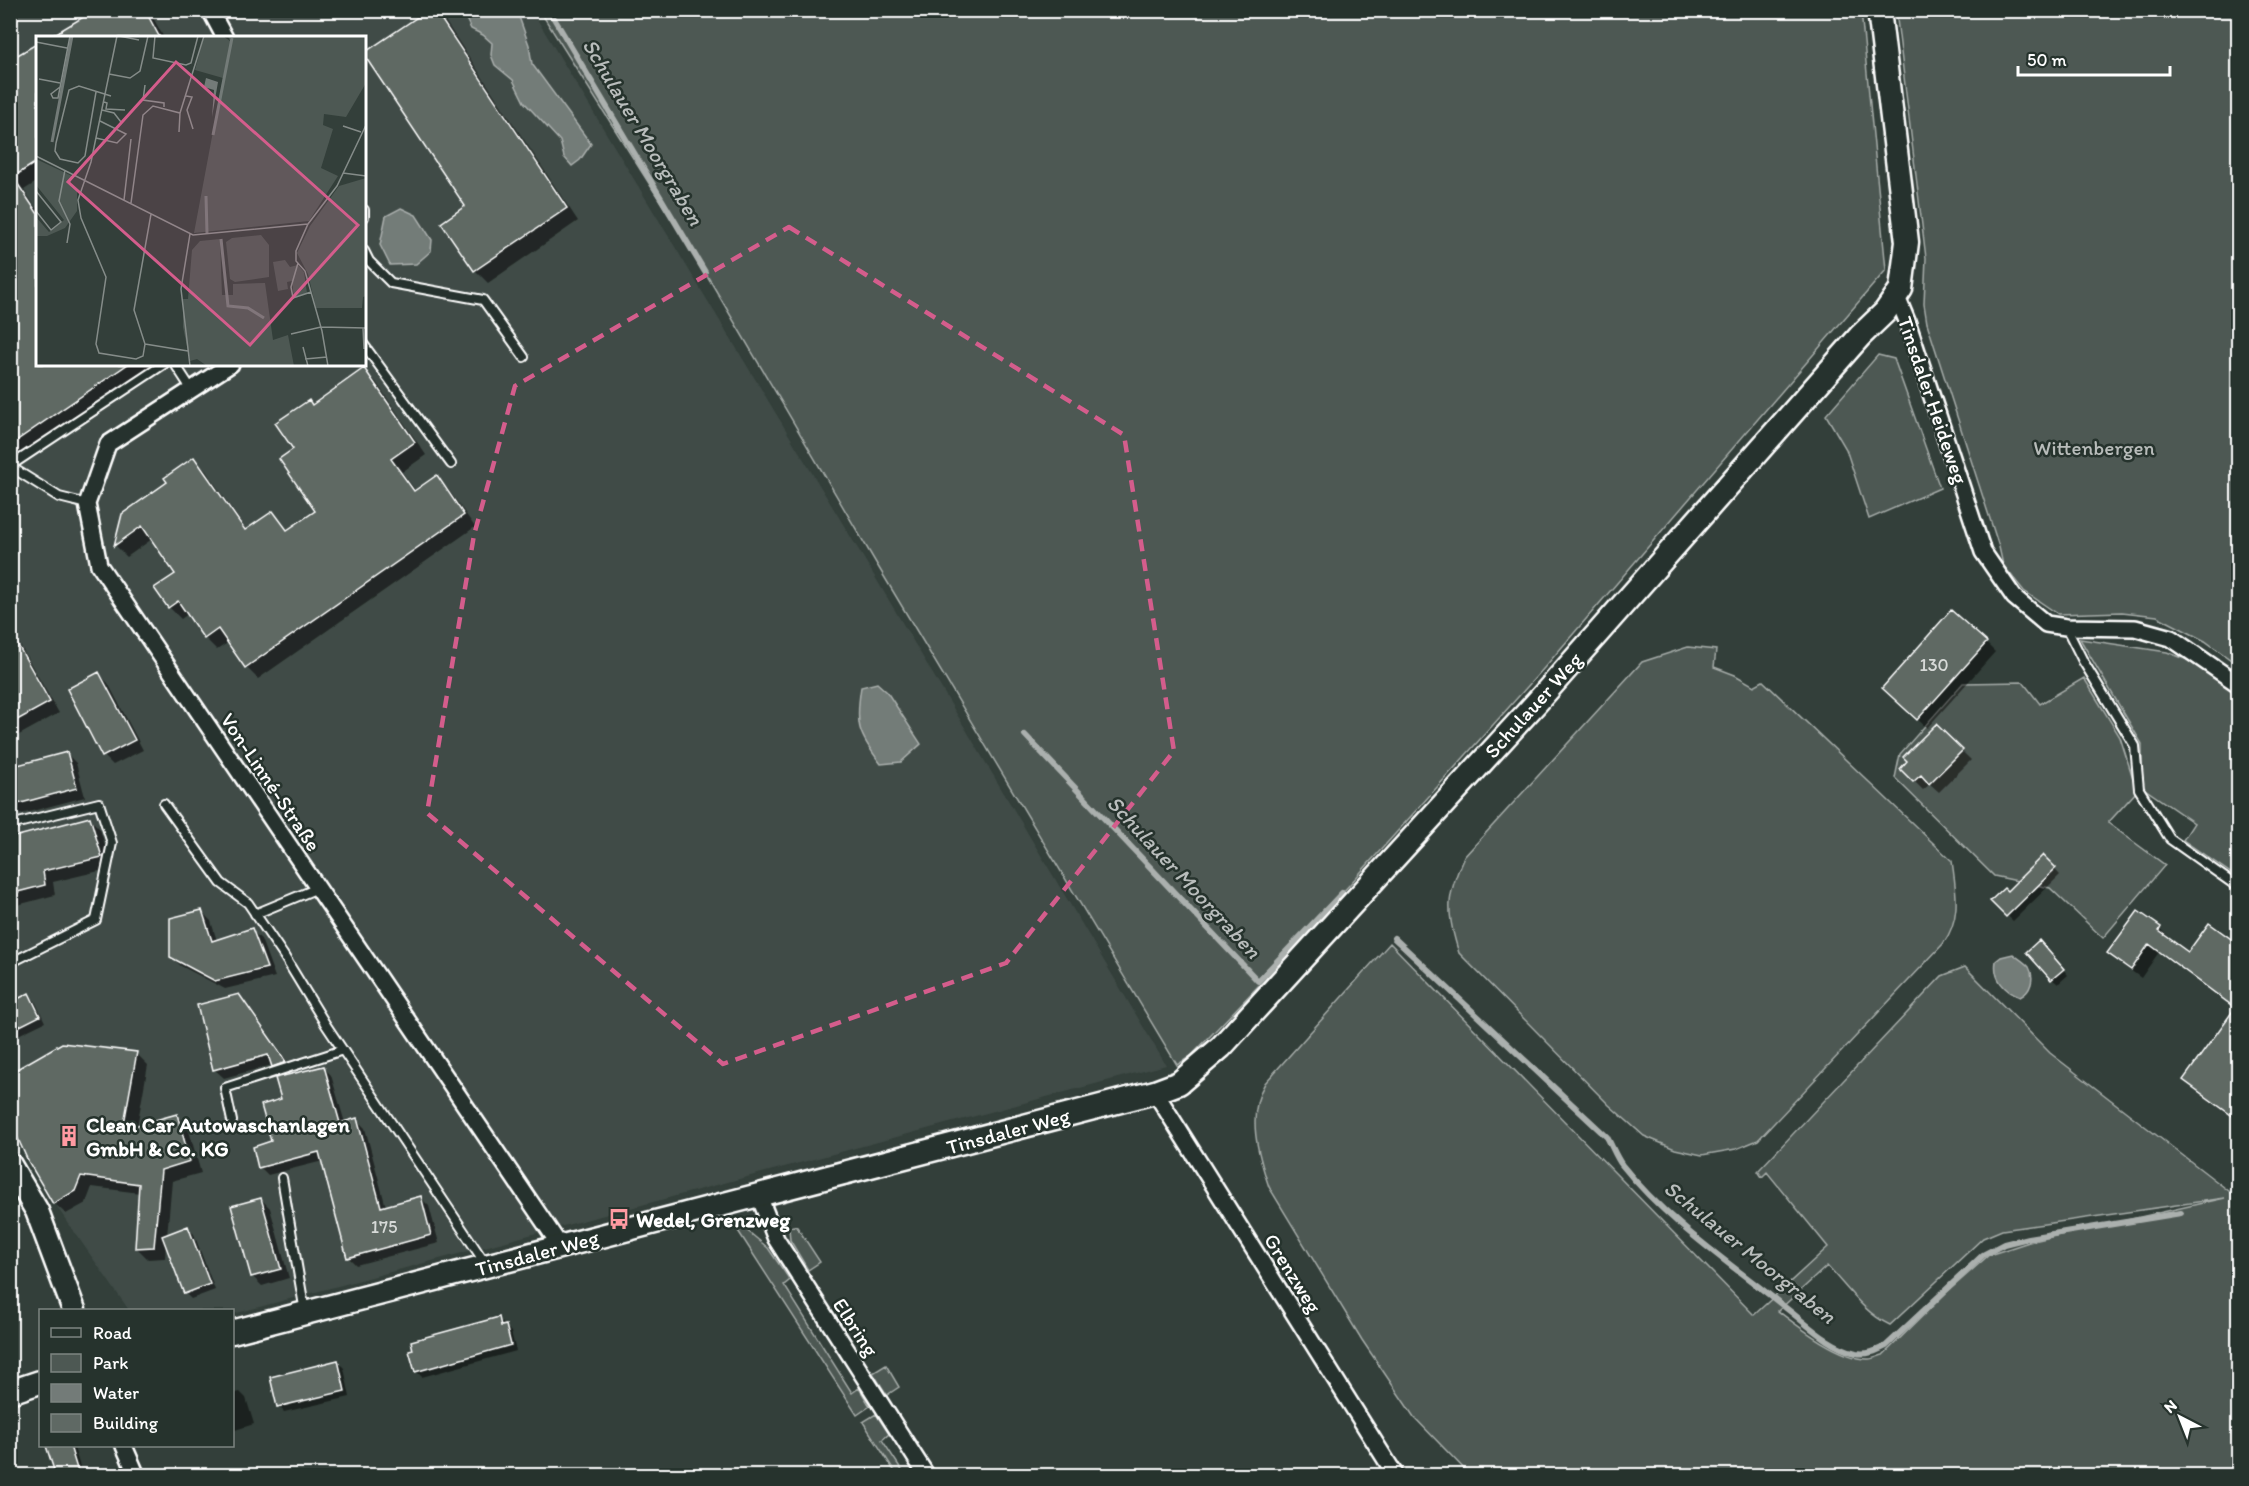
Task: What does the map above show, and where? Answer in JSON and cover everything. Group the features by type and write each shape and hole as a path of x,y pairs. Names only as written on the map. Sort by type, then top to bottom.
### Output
{"street":[{"path":"210,10 224,36"},
{"name":"Tinsdaler Heideweg","path":"1879,10 1907,230 1901,288 1895,299 1905,314 1983,552 2014,597 2046,624 2066,627"},
{"name":"Schulauer Weg","path":"1155,1092 1179,1083 1221,1047 1537,702 1895,299"},
{"path":"87,504 108,444 228,366"},
{"name":"Von-Linné-Straße","path":"87,504 99,565 561,1247"},
{"path":"2066,627 2135,628 2171,638 2238,684"},
{"name":"Tinsdaler Weg","path":"234,1331 1155,1092"},
{"name":"Grenzweg","path":"1155,1092 1396,1476"},
{"path":"10,1165 37,1211 73,1309"},
{"name":"Elbring","path":"759,1196 776,1239 927,1476"},
{"path":"10,1392 39,1382"},
{"path":"124,1447 137,1476"}],"lane":[{"path":"366,255 391,283 483,300 524,357"},
{"path":"366,348 451,464"},
{"path":"87,504 59,497 11,466 161,366"},
{"path":"176,366 192,390"},
{"path":"2066,627 2083,661 2135,746 2139,789 2170,839 2238,887"},
{"path":"10,825 99,803 112,843 96,920 10,963"},
{"path":"164,804 220,883 248,903 343,1050 488,1266"},
{"path":"255,914 318,888"},
{"path":"232,1121 225,1088 343,1050"},
{"path":"282,1178 305,1313"}],"highlighted area":[{"path":"789,227 1124,435 1174,751 1006,963 723,1064 427,813 474,535 515,386"}],"shaded area":[{"path":"10,11 532,11 872,572 1166,1065 234,1314 234,1309 128,1309 59,1210 11,1122"}],"green space":[{"path":"540,11 1861,11 1886,270 1544,668 1264,980 1191,1056 1177,1065 876,563 705,272"},
{"name":"Wittenbergen","path":"1896,11 2238,11 2238,665 2205,641 2157,616 2122,612 2058,614 2024,591 2003,565 1927,323 1924,304 1926,258"},
{"path":"1878,355 1894,359 1940,488 1869,519 1846,449 1826,415"},
{"path":"2080,639 2167,652 2193,662 2238,692 2238,878 2183,840 2194,823 2142,787 2142,744"},
{"path":"1688,647 1716,650 1714,667 1754,686 1763,681 1952,861 1956,894 1953,924 1943,944 1758,1140 1736,1149 1702,1155 1675,1149 1644,1136 1609,1105 1459,953 1450,915 1451,894 1464,857 1642,662"},
{"path":"2084,678 2120,737 2137,791 2108,823 2165,865 2103,938 2050,888 1994,876 1895,778 1900,754 1963,683 2023,682 2040,704"},
{"path":"1390,943 1754,1315 1828,1247 1767,1172 1762,1177 1758,1171 1942,976 1965,967 2050,1053 2238,1198 2238,1475 1470,1475 1414,1417 1362,1340 1269,1187 1258,1148 1255,1121 1259,1095 1265,1083","holes":["2225,1198 2029,1242 1989,1255 1945,1294 1883,1355 1872,1359 1858,1358 1834,1349 1778,1311 1827,1266 1872,1314 1890,1325 1983,1238 2002,1230"]},
{"path":"738,1223 768,1248 790,1280 784,1285 852,1393 859,1388 870,1406 857,1415 735,1226"},
{"path":"797,1227 820,1262 808,1270 790,1240 789,1228"},
{"path":"886,1365 899,1387 887,1395 873,1373"},
{"path":"876,1414 889,1434 882,1440 905,1475 897,1475 863,1422"}],"water":[{"path":"462,11 517,11 529,45 532,64 591,144 580,160 572,166 564,157 560,141 524,102 513,80 495,65 491,55 492,43 471,29"},
{"path":"401,208 416,215 432,240 431,251 416,264 390,265 380,245 386,216"},
{"path":"877,683 887,692 921,744 901,762 881,764 867,745 860,728 858,711 861,687"},
{"path":"2013,954 2029,967 2032,976 2027,992 2020,997 2001,983 1996,973 1996,961"}],"building":[{"path":"95,10 145,10 159,36 51,36"},
{"path":"428,10 435,10 567,208 474,271 441,223 465,206 366,58 366,52"},
{"path":"36,44 36,162 13,177 36,211 36,366 125,366 10,445 10,56 16,56"},
{"path":"364,368 415,442 391,459 414,491 437,475 464,515 245,668 218,629 204,639 178,601 168,608 154,588 175,574 142,526 114,546 122,514 167,482 164,478 194,457 245,530 273,511 287,530 315,511 279,459 293,449 275,423 309,400 312,405"},
{"path":"1951,610 1987,642 1917,720 1882,688"},
{"path":"10,631 50,702 10,724"},
{"path":"99,672 135,740 102,757 67,689"},
{"path":"1936,724 1963,750 1929,784 1921,775 1913,782 1900,769 1907,761 1903,757"},
{"path":"67,752 77,788 10,806 10,767"},
{"path":"90,817 102,857 43,871 45,885 10,894 10,838"},
{"path":"2043,855 2056,868 2006,917 1990,901 2004,888 2007,891"},
{"path":"202,910 212,941 252,928 267,968 215,981 170,957 170,918"},
{"path":"2138,911 2161,927 2159,931 2188,952 2209,923 2238,944 2238,1120 2183,1080 2235,1008 2149,944 2131,970 2107,953"},
{"path":"2039,940 2064,969 2051,980 2026,952"},
{"path":"29,993 40,1016 10,1031 10,1003"},
{"path":"239,994 286,1062 272,1067 268,1055 213,1070 197,1005"},
{"name":"Clean Car Autowaschanlagen GmbH & Co. KG","path":"62,1043 137,1052 123,1129 177,1114 190,1161 161,1170 154,1247 135,1248 139,1184 81,1176 75,1191 53,1204 28,1161 10,1121 10,1073"},
{"path":"324,1066 340,1123 357,1118 381,1207 421,1196 431,1235 347,1258 319,1152 258,1168 253,1147 271,1141 261,1105 281,1099 275,1078"},
{"path":"261,1198 281,1269 251,1277 231,1206"},
{"path":"188,1226 210,1284 184,1294 162,1236"},
{"path":"499,1317 501,1326 506,1325 511,1345 415,1372 409,1351 413,1350 411,1341"},
{"path":"338,1360 345,1391 277,1407 270,1377"},
{"path":"46,1447 70,1447 78,1472 56,1476"}],"waterway":[{"name":"Schulauer Moorgraben","path":"549,10 705,272"},
{"name":"Schulauer Moorgraben","path":"1025,735 1258,981 1342,893"},
{"name":"Schulauer Moorgraben","path":"1394,938 1607,1137 1622,1165 1660,1206 1702,1243 1813,1330 1847,1350 1864,1353 1886,1346 1983,1255 2004,1244 2181,1213"}],"place":[{"name":"Clean Car Autowaschanlagen GmbH & Co. KG","path":"69,1136"},
{"name":"Wedel, Grenzweg","path":"619,1219"}]}
